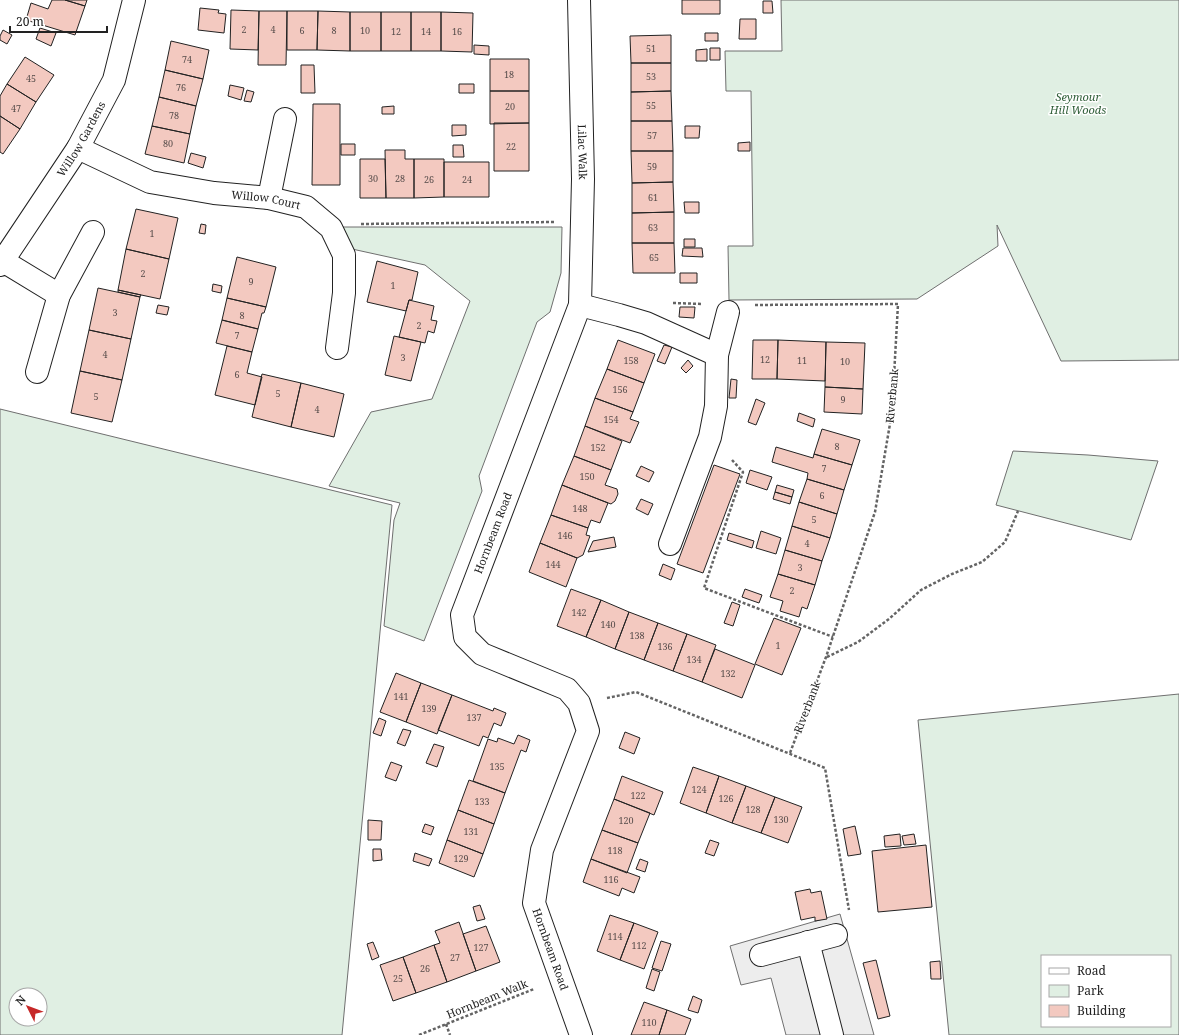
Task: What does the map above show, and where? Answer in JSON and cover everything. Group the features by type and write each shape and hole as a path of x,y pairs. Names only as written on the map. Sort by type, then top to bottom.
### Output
{"street":[{"name":"Willow Gardens","path":"1,263 78,148 114,80 134,0"},
{"name":"Lilac Walk","path":"579,0 583,179 580,305"},
{"path":"269,198 285,119"},
{"name":"Willow Court","path":"78,148 150,182 214,193 269,198 306,207 331,228 344,255 344,293 337,348"},
{"path":"37,372 59,295 93,232"},
{"path":"1,263 59,295"},
{"path":"580,305 646,323 717,355"},
{"name":"Hornbeam Road","path":"580,305 462,615 465,637 482,654 567,689 579,703 588,731 542,850 534,903 581,1035"},
{"path":"670,544 710,437 716,406 717,355 728,312"},
{"path":"761,955 836,935"},
{"path":"808,942 832,1035"}],"path":[{"path":"331,228 345,224 582,221"},
{"path":"667,303 707,304"},
{"name":"Riverbank","path":"754,305 898,304 892,412 875,512 826,657 790,753"},
{"path":"710,437 743,472 704,588 833,637"},
{"path":"826,657 858,642 889,619 921,590 952,574 982,562 1005,542 1018,510"},
{"path":"579,703 636,692 825,768 851,919 836,935"},
{"name":"Hornbeam Walk","path":"419,1035 560,979"},
{"path":"446,1024 450,1035"}],"green space":[{"name":"Seymour Hill Woods","path":"781,0 1179,0 1179,360 1061,361 997,225 998,246 917,299 729,300 728,246 753,246 751,91 726,91 725,51 782,51"},
{"path":"343,227 562,227 561,273 550,312 537,322 479,476 482,491 424,641 384,626 394,520 400,503 329,486 371,412 432,399 470,301 425,265 352,249"},
{"path":"0,409 392,505 342,1035 0,1035"},
{"path":"1013,451 1158,461 1131,540 996,505"},
{"path":"1179,694 1179,1035 949,1035 918,720"}],"shaded area":[{"path":"840,914 874,1035 786,1035 771,978 741,985 730,946"}],"building":[{"path":"52,0 65,0 85,6 75,35 26,20 31,3 48,9"},
{"path":"65,0 87,0 85,6"},
{"path":"682,0 720,0 720,14 682,14"},
{"path":"763,1 772,1 773,13 763,13"},
{"path":"200,8 219,10 218,13 226,14 224,33 198,30"},
{"path":"231,10 259,11 258,50 230,49"},
{"path":"259,11 287,11 286,65 258,65"},
{"path":"287,11 318,11 317,50 287,50"},
{"path":"318,11 350,12 350,51 317,50"},
{"path":"350,12 381,12 381,51 350,51"},
{"path":"381,12 411,12 411,51 381,51"},
{"path":"411,12 441,12 441,51 411,51"},
{"path":"441,12 473,13 472,52 441,51"},
{"path":"740,19 756,19 756,39 739,39"},
{"path":"40,28 56,33 51,46 36,39"},
{"path":"3,30 12,35 7,44 0,40"},
{"path":"705,33 718,33 718,41 705,41"},
{"path":"671,35 671,63 631,63 630,36"},
{"path":"171,41 209,50 203,79 165,70"},
{"path":"474,45 489,46 489,55 474,54"},
{"path":"710,48 720,48 720,60 710,60"},
{"path":"707,49 707,61 696,61 696,50"},
{"path":"25,57 54,75 36,102 7,84"},
{"path":"490,59 529,59 529,91 490,91"},
{"path":"631,63 671,63 671,91 631,92"},
{"path":"301,65 314,65 315,93 301,93"},
{"path":"165,70 203,79 196,106 159,97"},
{"path":"7,84 36,102 20,129 0,116 0,96"},
{"path":"459,84 474,84 474,93 459,93"},
{"path":"230,85 244,88 241,100 228,96"},
{"path":"247,90 254,92 251,102 244,101"},
{"path":"490,91 529,91 529,123 490,124"},
{"path":"671,91 672,121 631,121 631,92"},
{"path":"159,97 196,106 190,134 152,126"},
{"path":"313,104 340,104 340,185 312,185"},
{"path":"394,106 394,114 382,114 382,107"},
{"path":"0,116 20,129 3,154 0,152"},
{"path":"631,121 672,121 673,151 631,151"},
{"path":"494,123 529,123 529,171 494,171"},
{"path":"452,125 466,125 466,135 452,136"},
{"path":"152,126 190,134 184,163 145,154"},
{"path":"685,126 700,126 699,138 685,138"},
{"path":"750,142 750,151 738,151 738,143"},
{"path":"341,144 355,144 355,155 341,155"},
{"path":"453,145 463,145 464,157 453,157"},
{"path":"385,150 405,150 405,159 414,159 414,198 386,198"},
{"path":"631,151 673,151 673,182 632,183"},
{"path":"191,153 206,157 203,168 188,163"},
{"path":"360,159 385,159 386,198 360,198"},
{"path":"414,159 444,159 444,197 414,198"},
{"path":"444,162 489,162 489,197 444,197"},
{"path":"673,182 674,212 632,213 632,183"},
{"path":"684,202 699,202 699,213 685,213"},
{"path":"136,209 178,218 169,259 126,249"},
{"path":"674,212 674,243 632,243 632,213"},
{"path":"201,224 206,225 205,234 199,233"},
{"path":"684,239 695,239 695,247 684,247"},
{"path":"632,243 674,243 675,273 633,273"},
{"path":"683,248 702,248 703,257 682,256"},
{"path":"126,249 169,259 160,299 118,290"},
{"path":"237,257 276,267 266,307 227,298"},
{"path":"377,261 418,272 412,300 409,300 406,311 367,302"},
{"path":"680,273 697,273 697,283 680,283"},
{"path":"213,284 222,286 221,293 212,291"},
{"path":"98,288 140,297 131,339 89,330"},
{"path":"118,290 141,295 140,297 118,292"},
{"path":"227,298 266,307 264,313 262,313 258,329 222,320"},
{"path":"409,300 434,306 431,320 437,321 434,333 428,331 425,343 399,337"},
{"path":"158,305 169,307 167,315 156,313"},
{"path":"680,307 695,307 694,318 679,317"},
{"path":"222,320 258,329 252,352 216,343"},
{"path":"89,330 131,339 122,380 80,371"},
{"path":"394,336 421,342 411,381 385,375"},
{"path":"618,340 655,354 644,383 607,369"},
{"path":"753,340 778,340 777,379 752,379"},
{"path":"778,340 826,342 825,381 777,379"},
{"path":"826,342 865,343 863,389 825,387"},
{"path":"664,345 672,347 665,364 657,361"},
{"path":"227,346 252,352 247,373 262,377 255,405 215,395"},
{"path":"688,360 693,366 686,373 681,368"},
{"path":"607,369 644,383 633,412 595,398"},
{"path":"80,371 122,380 112,422 71,413"},
{"path":"262,374 301,383 291,427 252,417"},
{"path":"731,379 737,380 736,398 729,398"},
{"path":"301,383 344,394 334,437 291,427"},
{"path":"825,387 863,389 862,414 824,412"},
{"path":"595,398 633,412 630,419 639,422 630,443 585,426"},
{"path":"756,399 765,403 756,425 748,422"},
{"path":"799,413 815,419 813,427 797,421"},
{"path":"585,426 622,441 611,470 574,456"},
{"path":"822,429 860,440 852,465 814,454"},
{"path":"776,447 813,458 814,454 852,465 844,490 807,479 808,473 772,462"},
{"path":"574,456 611,470 605,485 617,489 618,494 615,501 611,504 562,485"},
{"path":"714,465 740,474 703,573 677,564"},
{"path":"641,466 654,472 649,482 636,476"},
{"path":"750,470 772,477 767,490 746,483"},
{"path":"807,479 844,490 837,514 799,502"},
{"path":"562,485 608,503 600,523 591,520 588,528 551,515"},
{"path":"777,485 794,490 792,497 775,492"},
{"path":"775,492 792,497 790,504 773,499"},
{"path":"641,499 653,504 648,515 636,509"},
{"path":"799,502 837,514 830,538 792,526"},
{"path":"551,515 588,528 586,535 590,536 583,555 577,558 540,543"},
{"path":"792,526 830,538 822,561 785,550"},
{"path":"761,531 781,538 776,554 756,548"},
{"path":"729,533 754,541 752,548 727,540"},
{"path":"614,537 616,547 588,552 593,541"},
{"path":"540,543 577,558 566,587 529,572"},
{"path":"785,550 822,561 815,585 778,574"},
{"path":"663,564 675,569 671,580 659,575"},
{"path":"778,574 815,585 807,609 802,607 799,617 780,611 783,601 770,597"},
{"path":"571,589 601,600 586,637 557,626"},
{"path":"745,589 762,595 759,603 742,597"},
{"path":"601,600 629,612 615,649 586,637"},
{"path":"732,602 740,605 733,626 724,623"},
{"path":"629,612 658,623 644,660 615,649"},
{"path":"774,618 801,628 782,675 755,664"},
{"path":"658,623 687,634 673,671 644,660"},
{"path":"687,634 716,645 702,682 673,671"},
{"path":"715,649 755,665 742,698 702,682"},
{"path":"396,673 421,683 406,722 380,712"},
{"path":"421,683 452,695 437,734 406,722"},
{"path":"452,695 493,711 494,708 506,713 501,726 494,723 488,738 483,736 479,746 438,730"},
{"path":"379,718 386,721 381,736 373,733"},
{"path":"403,729 411,731 405,746 397,743"},
{"path":"625,732 640,738 634,754 619,748"},
{"path":"518,735 530,740 526,752 521,750 505,793 473,781 488,739 497,742 498,738 514,744"},
{"path":"434,744 444,747 437,767 426,763"},
{"path":"391,762 402,766 396,781 385,777"},
{"path":"693,767 719,776 706,813 680,803"},
{"path":"622,776 663,792 654,815 614,799"},
{"path":"719,776 746,786 732,823 706,813"},
{"path":"469,780 505,793 494,824 458,810"},
{"path":"746,786 775,797 761,833 732,823"},
{"path":"775,797 802,807 788,843 761,833"},
{"path":"614,799 650,813 638,843 602,830"},
{"path":"458,810 494,824 483,854 447,840"},
{"path":"368,820 382,821 381,840 368,840"},
{"path":"425,824 434,827 431,835 422,832"},
{"path":"855,826 861,854 848,856 843,829"},
{"path":"602,830 638,843 627,873 591,859"},
{"path":"900,834 901,846 885,847 884,836"},
{"path":"914,834 916,844 904,845 902,836"},
{"path":"447,840 483,854 474,877 439,863"},
{"path":"710,840 719,843 714,856 705,853"},
{"path":"926,845 932,907 878,912 872,851"},
{"path":"373,849 381,849 382,860 373,861"},
{"path":"415,853 432,859 429,866 413,861"},
{"path":"591,859 640,877 634,893 622,888 619,896 583,882"},
{"path":"640,859 648,862 645,872 636,869"},
{"path":"810,889 811,893 821,891 827,919 815,921 815,917 801,920 795,892"},
{"path":"480,905 485,919 477,921 473,907"},
{"path":"610,915 634,923 620,960 597,951"},
{"path":"459,922 476,971 447,982 434,945 440,943 435,931"},
{"path":"634,923 658,932 644,969 620,960"},
{"path":"486,926 500,962 476,971 463,934"},
{"path":"661,941 671,944 662,971 652,968"},
{"path":"373,942 379,957 372,960 367,944"},
{"path":"434,945 447,982 416,993 403,957"},
{"path":"403,957 416,993 393,1001 380,965"},
{"path":"876,960 890,1016 878,1019 863,963"},
{"path":"940,961 941,979 931,979 930,962"},
{"path":"652,969 660,972 654,991 646,988"},
{"path":"693,996 702,1000 698,1013 688,1010"},
{"path":"644,1002 667,1010 659,1035 631,1035"},
{"path":"667,1010 691,1019 685,1035 659,1035"}]}
